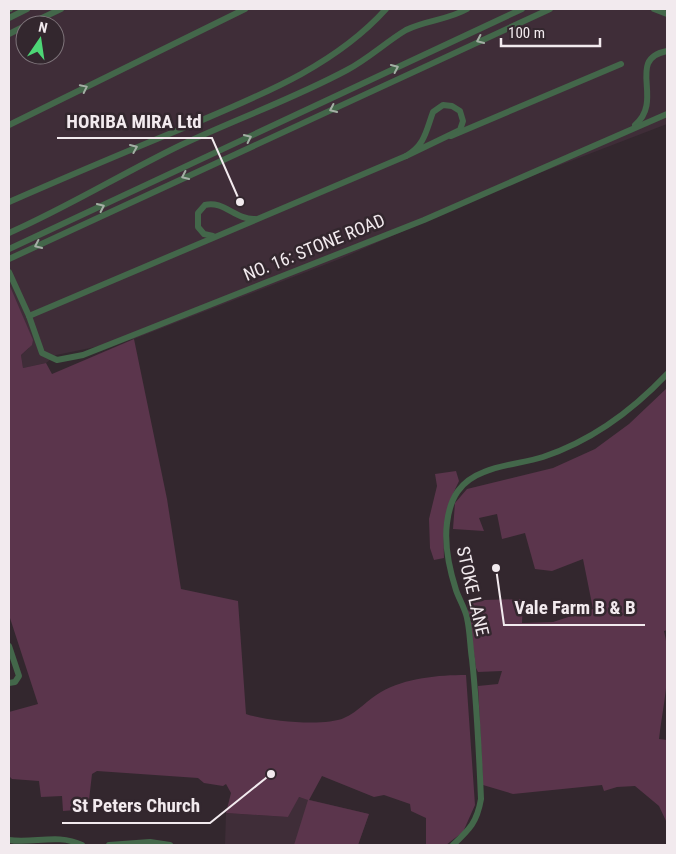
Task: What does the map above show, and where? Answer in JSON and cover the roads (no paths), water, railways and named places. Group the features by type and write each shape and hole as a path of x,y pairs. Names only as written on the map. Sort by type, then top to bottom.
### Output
{"street":[{"path":"9,18 27,9"},
{"path":"48,15 61,9"},
{"path":"9,125 245,9"},
{"path":"9,202 251,99 293,78 351,42 386,9"},
{"path":"9,233 75,201 131,169 182,144 325,82 367,58 415,25 447,17 467,9"},
{"path":"9,249 522,9"},
{"path":"9,259 550,9"},
{"path":"654,9 667,14"},
{"name":"NO. 16: STONE ROAD","path":"631,129 640,122 648,106 645,82 646,67 656,55 667,51"},
{"path":"9,272 29,316 621,64"},
{"path":"406,156 416,151 423,142 432,112 440,106 452,106 461,114 461,128 450,136"},
{"name":"NO. 16: STONE ROAD","path":"29,316 42,353 48,357 61,360 83,355 424,220 667,114"},
{"path":"216,236 204,234 198,227 198,213 204,205 217,205 249,219 272,212"},
{"name":"STOKE LANE","path":"453,845 472,828 478,814 481,799 474,682 467,617 456,591 447,556 447,525 452,500 456,492 467,480 485,471 542,457 573,445 603,429 629,410 667,374"},
{"path":"9,646 19,676 15,682 9,683"},
{"path":"9,840 19,844 58,838 82,845"},
{"path":"109,845 150,842 170,845"}],"place":[{"name":"HORIBA MIRA Ltd","path":"240,202"},
{"name":"Vale Farm B & B","path":"496,568"},
{"name":"St Peters Church","path":"271,774"}]}
